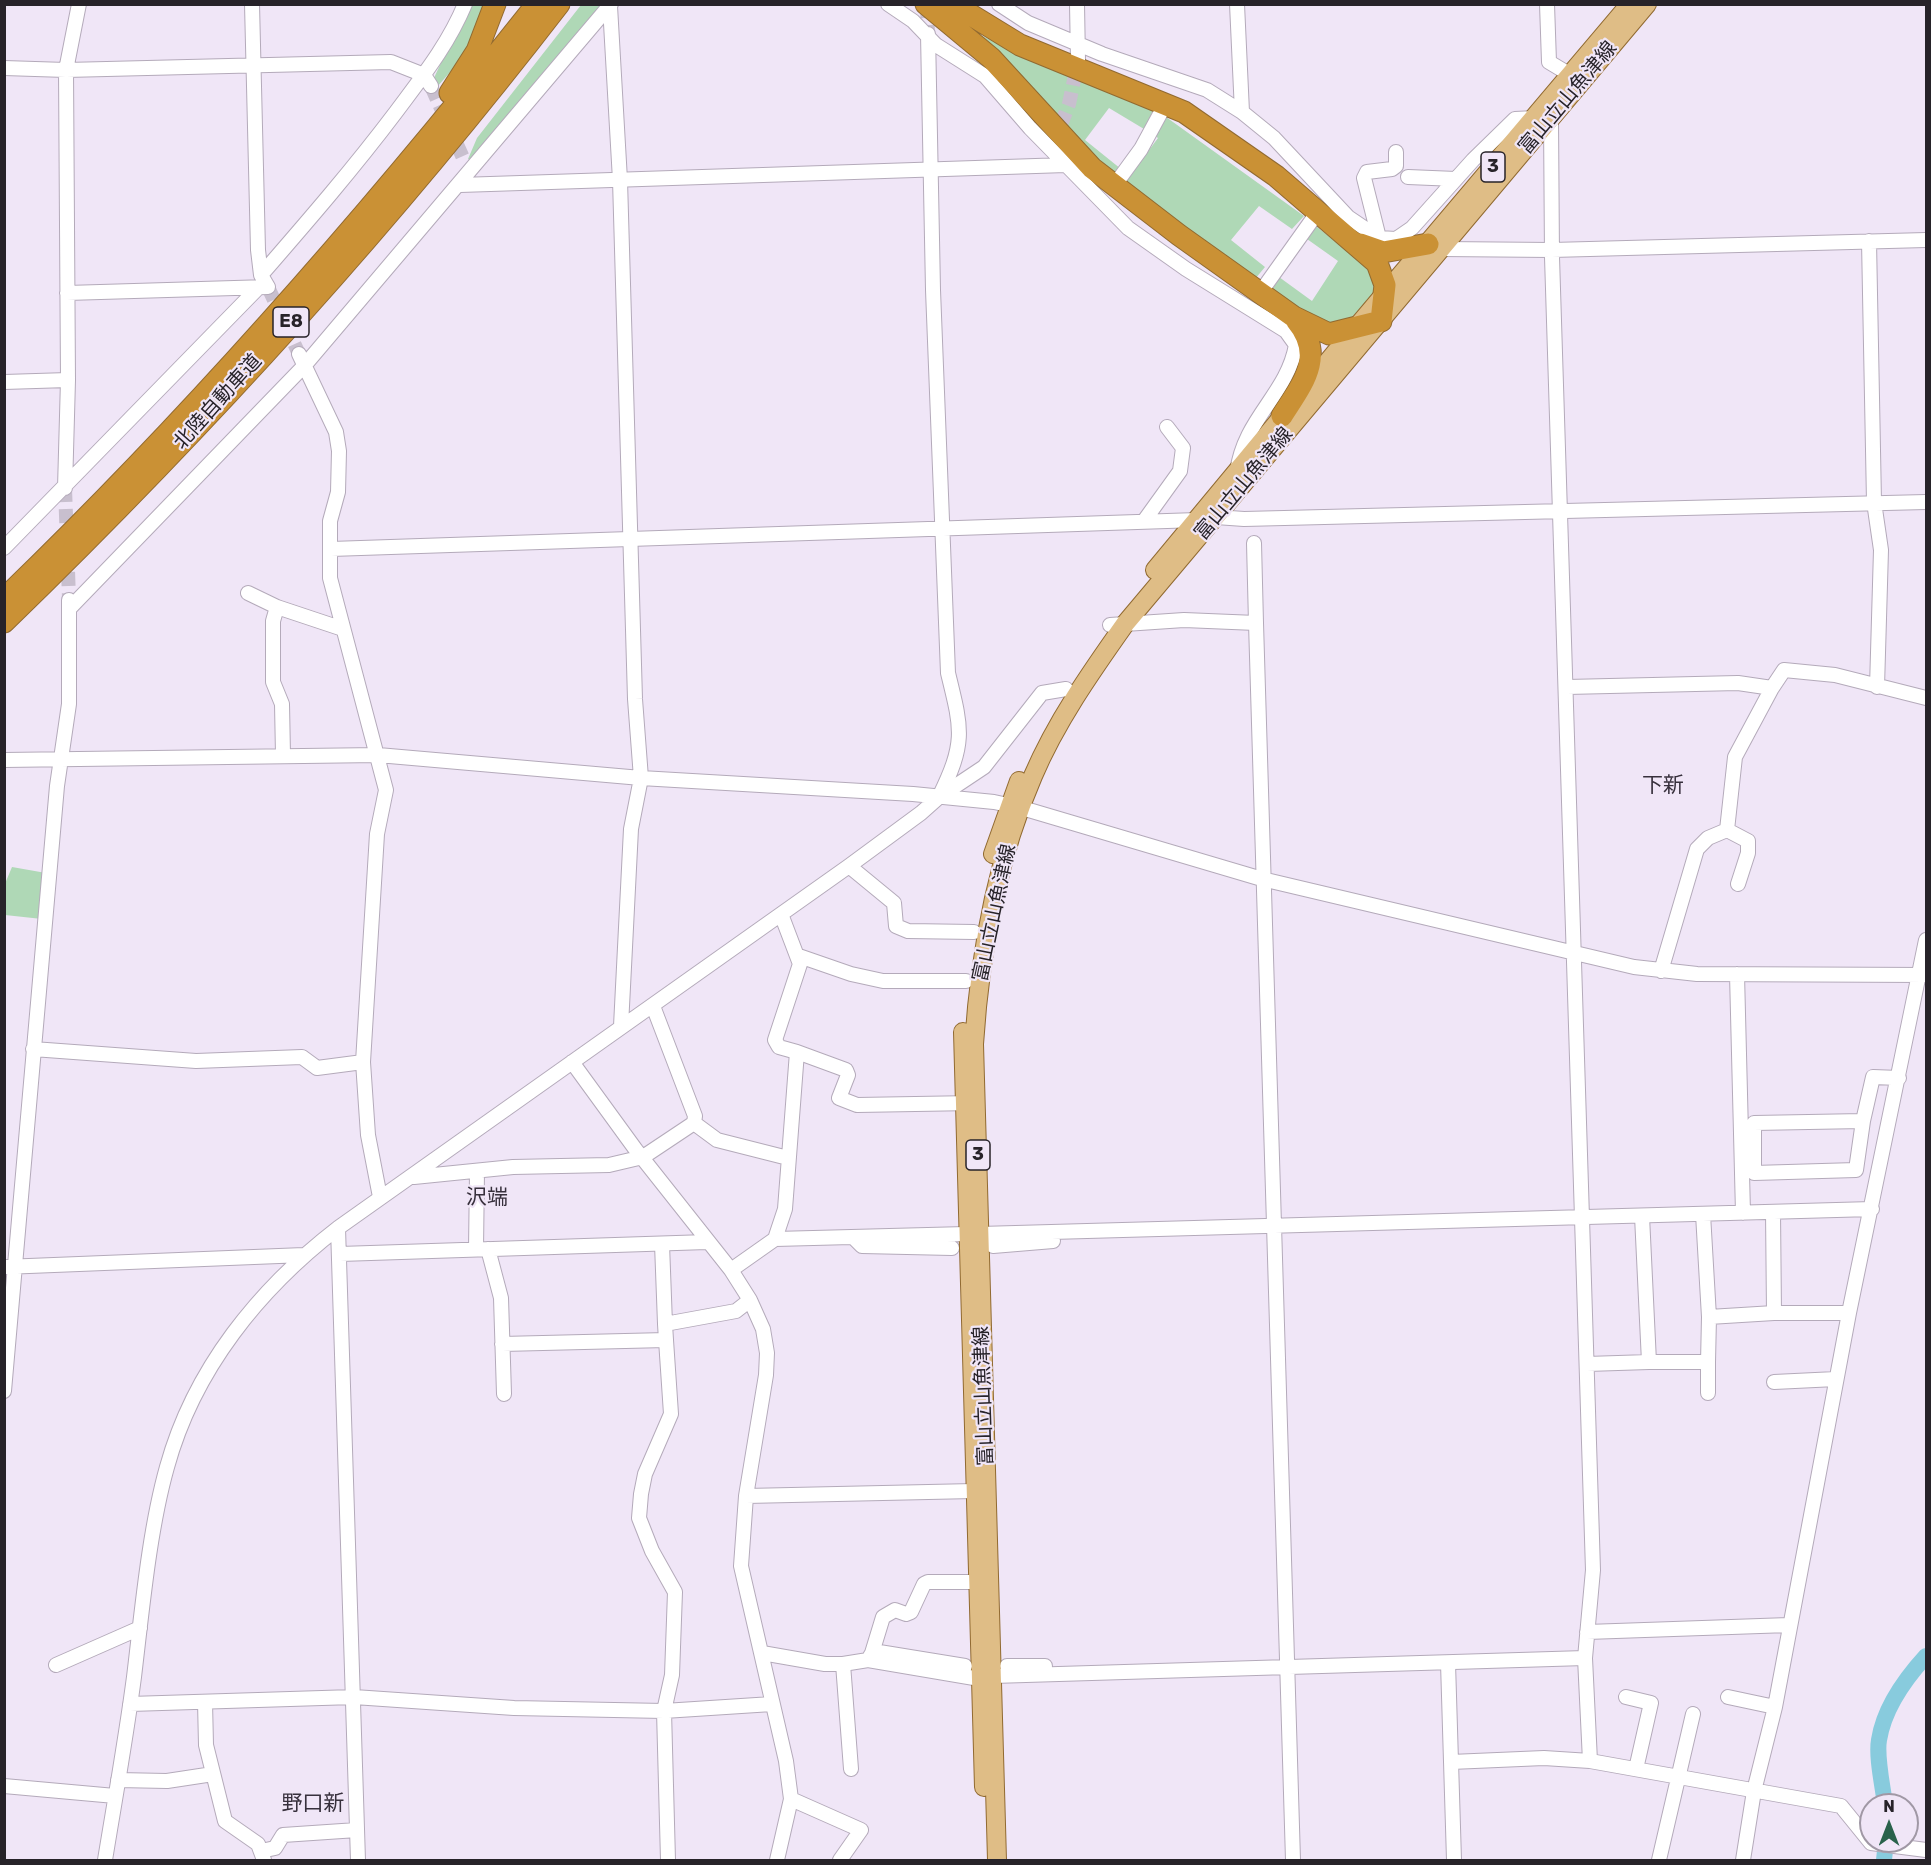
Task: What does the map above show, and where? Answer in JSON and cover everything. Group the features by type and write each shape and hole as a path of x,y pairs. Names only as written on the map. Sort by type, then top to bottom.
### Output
{"highway":[{"path":"321,264 463,74 485,34 495,4"},
{"name":"北陸自動車道","path":"4,599 164,436 321,264 415,155 537,4"},
{"name":"北陸自動車道","path":"4,622 175,450 336,272 421,174 559,4"},
{"path":"421,174 570,4"},
{"path":"926,4 991,58 1074,150 1114,186 1294,317 1329,334 1381,321 1384,295 1382,271 1371,256 1317,213 1276,176 1205,125 1166,103 1020,45 953,4"},
{"path":"1356,243 1383,252 1435,246"},
{"path":"1282,416 1308,373 1311,358 1309,339 1294,317"}],"main road":[{"name":"富山立山魚津線","path":"1543,119 1569,74 1630,4"},
{"name":"富山立山魚津線","path":"970,1103 978,985 1015,806 1118,624 1216,517 1381,321 1435,246 1543,119 1647,4"},
{"name":"富山立山魚津線","path":"998,1860 980,1238 970,1103 962,1045 966,981 974,932 990,863 1015,806 1038,739 1066,689 1197,520 1282,416 1384,295 1435,246"},
{"name":"富山立山魚津線","path":"980,1238 974,1491 977,1582 994,1673 986,1860"}],"street":[{"path":"65,488 68,380 66,70 79,4"},
{"path":"252,4 259,282"},
{"path":"4,548 65,488 259,282 427,80 450,40 465,4"},
{"path":"888,4 928,34 936,45 985,76 1066,165 1128,228 1186,269 1286,331 1296,345 1293,365 1244,442 1237,473"},
{"path":"999,4 1028,23 1207,90 1242,112 1274,138 1348,217 1379,238 1396,238 1412,228 1515,119 1543,119 1552,250 1561,511 1593,1570 1585,1658 1590,1761"},
{"path":"1077,4 1077,43 1080,52 1078,60"},
{"path":"1237,4 1242,112"},
{"path":"1547,4 1549,62 1569,74"},
{"path":"4,1391 11,1267 60,758 69,704 69,603 302,360 460,184 467,166 610,5"},
{"path":"610,5 620,180 635,699 641,778 631,829 621,1026"},
{"path":"928,34 930,169 948,673 960,733 960,746 939,796"},
{"path":"4,68 66,70 391,62 427,80"},
{"path":"1114,186 1141,148 1166,103"},
{"path":"1379,238 1364,178 1367,172 1392,169 1396,166 1396,152"},
{"path":"460,184 1066,165"},
{"path":"1408,177 1456,179"},
{"path":"1260,293 1317,213"},
{"path":"1435,246 1552,250 1926,240"},
{"path":"1869,241 1874,502 1881,550 1877,687"},
{"path":"67,293 259,282"},
{"path":"302,360 336,432 339,451 338,492 330,521 330,578 386,790 377,834 363,1062 369,1135 380,1197"},
{"path":"4,382 68,380"},
{"path":"1144,521 1180,471 1183,448 1167,427"},
{"path":"1216,517 1244,519 1926,501"},
{"path":"331,549 1197,520"},
{"path":"1254,543 1262,879 1293,1860"},
{"path":"248,594 277,607 343,629"},
{"path":"277,607 273,621 272,660 273,682 282,704 283,755"},
{"path":"1118,624 1184,620 1256,623"},
{"path":"1727,830 1735,757 1784,670 1835,675 1926,698"},
{"path":"1567,687 1738,683 1772,688"},
{"path":"105,1860 166,1467 193,1398 220,1351 246,1314 304,1254 338,1228 849,866 921,813 939,796 984,767 1042,693 1066,689"},
{"path":"4,760 378,755 641,778 939,796 1015,806 1262,879 1661,971 1737,975 1923,975"},
{"path":"1727,830 1748,841 1748,853 1738,884"},
{"path":"1661,971 1697,849 1708,838 1727,830"},
{"path":"849,866 894,903 896,926 909,931 974,932"},
{"path":"781,914 799,956 800,964 775,1040 779,1047 846,1070 848,1075 838,1098 857,1105 970,1103"},
{"path":"1743,1860 1754,1791 1775,1707 1849,1313 1923,975 1926,940"},
{"path":"799,956 851,974 883,981 966,981"},
{"path":"1737,975 1743,1213"},
{"path":"412,1177 513,1167 609,1166 643,1157 694,1124 695,1116 653,1006"},
{"path":"33,1049 196,1061 302,1057 317,1068 363,1062"},
{"path":"775,1239 785,1209 797,1052"},
{"path":"572,1062 707,1242 731,1270 750,1300 763,1329 766,1375 746,1496 741,1566 786,1761 791,1799 777,1860"},
{"path":"1863,1121 1754,1123 1754,1173 1856,1170 1863,1121 1873,1077 1899,1078"},
{"path":"694,1124 717,1140 788,1158"},
{"path":"477,1172 482,1249 501,1298 504,1394"},
{"path":"731,1270 775,1239 980,1238 1274,1225 1872,1209"},
{"path":"1773,1212 1774,1313"},
{"path":"1703,1214 1709,1317 1708,1393"},
{"path":"1642,1216 1649,1362"},
{"path":"338,1228 358,1860"},
{"path":"854,1238 862,1246 952,1248"},
{"path":"340,1254 707,1242"},
{"path":"662,1244 671,1414 645,1474 640,1494 639,1518 652,1551 675,1592 672,1675 664,1711 668,1860"},
{"path":"11,1267 304,1254"},
{"path":"665,1324 736,1311 750,1300"},
{"path":"1709,1317 1774,1313 1849,1313"},
{"path":"502,1344 666,1340"},
{"path":"1587,1364 1708,1362"},
{"path":"1774,1382 1836,1379"},
{"path":"746,1496 974,1491"},
{"path":"870,1656 883,1617 895,1610 906,1614 911,1612 924,1584 928,1582 977,1582"},
{"path":"1587,1632 1789,1625"},
{"path":"56,1665 140,1628"},
{"path":"762,1653 843,1664 870,1656 965,1666"},
{"path":"870,1656 994,1673 1116,1673 1585,1658"},
{"path":"1448,1663 1454,1860"},
{"path":"843,1664 851,1769"},
{"path":"130,1704 354,1697 514,1708 664,1711 772,1704"},
{"path":"1626,1697 1651,1703 1636,1769"},
{"path":"1728,1697 1775,1707"},
{"path":"205,1702 206,1745 225,1821 258,1844 262,1856 276,1848 283,1835 357,1830"},
{"path":"1659,1860 1693,1714"},
{"path":"1451,1762 1544,1758 1590,1761 1841,1806 1871,1843 1926,1850"},
{"path":"118,1780 167,1780 213,1774"},
{"path":"4,1786 115,1796"},
{"path":"791,1799 861,1830 840,1860"}],"green space":[{"path":"468,5 487,5 466,54 437,87 433,80"},
{"path":"581,5 606,5 475,164 468,159 477,138"},
{"path":"970,30 1052,70 1111,91 1153,111 1144,129 1109,108 1085,140 1121,169 1113,175"},
{"path":"1166,117 1304,216 1292,229 1259,206 1231,240 1265,267 1255,279 1123,185 1158,138 1155,136"},
{"path":"1316,226 1369,269 1379,287 1345,325 1327,330 1270,292 1279,277 1312,301 1338,261 1307,239"},
{"path":"12,867 46,873 42,919 5,915 4,886"}],"waterway":[{"path":"1883,1793 1878,1755 1882,1728 1897,1695 1910,1674 1926,1656"},
{"path":"1884,1860 1885,1853"}],"tunnel":[{"path":"927,4 928,34"},
{"path":"1053,145 1069,104 1078,61"},
{"path":"431,86 464,160"},
{"path":"268,287 299,354"},
{"path":"65,488 69,598"}],"district":[{"name":"下新","path":"1663,786"},
{"name":"沢端","path":"487,1198"},
{"name":"野口新","path":"313,1804"}]}
